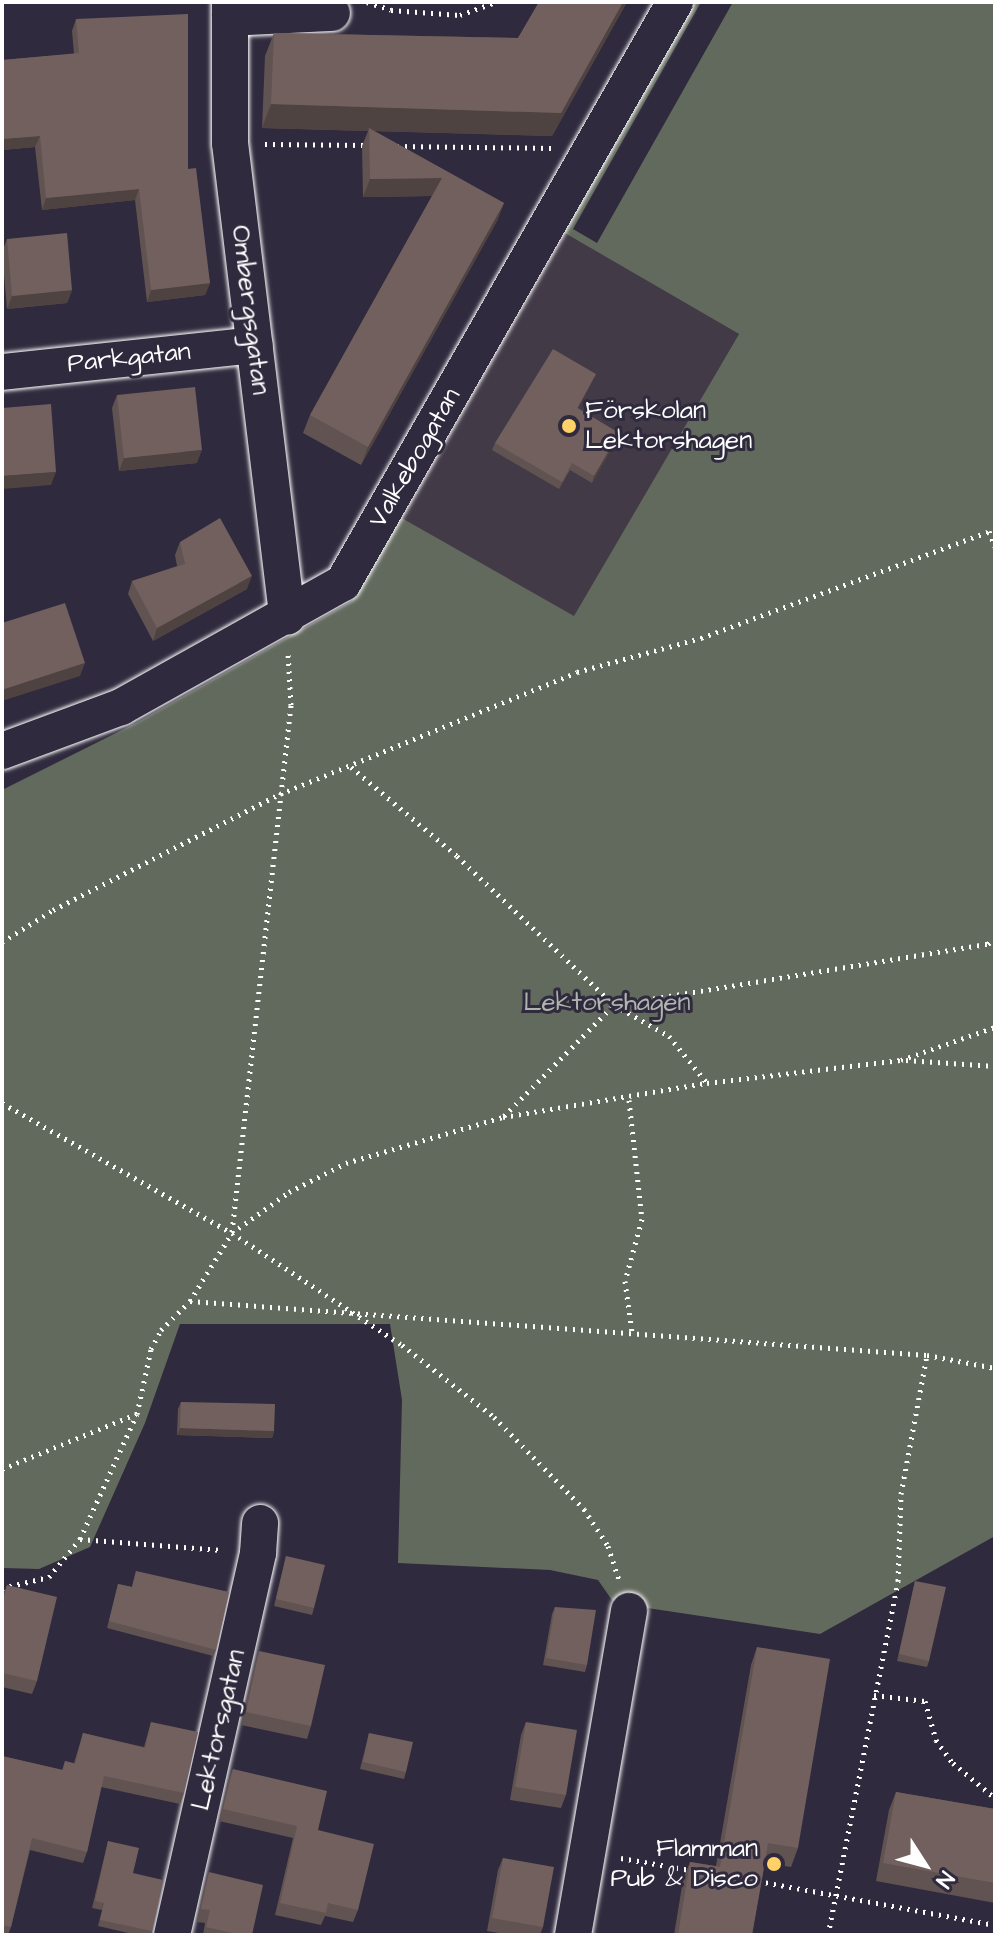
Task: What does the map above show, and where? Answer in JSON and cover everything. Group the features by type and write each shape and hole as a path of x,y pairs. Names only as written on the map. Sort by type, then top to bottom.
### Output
{"street":[{"name":"Valkebogatan","path":"2,751 121,707 343,583 675,2"},
{"path":"230,10 332,13"},
{"name":"Ombergsgatan","path":"230,10 230,143 287,617"},
{"name":"Parkgatan","path":"2,372 255,345"},
{"name":"Lektorsgatan","path":"172,1935 259,1538"},
{"path":"573,1935 629,1611"}],"path":[{"path":"367,2 391,10 460,15 495,2"},
{"path":"230,143 372,145"},
{"path":"387,145 592,148"},
{"path":"2,942 53,910 280,794 577,672 701,638 992,530 995,547"},
{"path":"232,1233 291,705 287,617"},
{"path":"351,767 457,856 614,1005 669,1036 707,1083"},
{"path":"503,1117 614,1005 988,944 995,938"},
{"path":"901,1060 995,1027"},
{"path":"2,1588 49,1577 80,1539 137,1414 151,1349 173,1314 190,1301 232,1233 289,1192 346,1163 503,1117 629,1100 707,1083 901,1060 995,1066"},
{"path":"629,1100 642,1219 625,1281 632,1332"},
{"path":"2,1103 232,1233 345,1308 494,1417 584,1509 608,1546 629,1611"},
{"path":"190,1301 345,1308 927,1355 995,1368"},
{"path":"828,1935 898,1581 901,1494 927,1355"},
{"path":"2,1469 137,1414"},
{"path":"80,1539 259,1538"},
{"path":"874,1695 925,1701 936,1740 953,1763 995,1798"},
{"path":"588,1852 701,1872"},
{"path":"758,1881 995,1925"}],"shaded area":[{"name":"Förskolan Lektorshagen","path":"563,232 739,334 574,617 400,517"}],"green space":[{"name":"Lektorshagen","path":"693,2 701,2 573,229 597,243 733,2 995,2 995,1536 820,1634 614,1603 598,1580 550,1570 398,1563 402,1400 390,1324 180,1324 145,1423 90,1547 39,1569 2,1568 2,790 136,723 352,601 400,517 574,616 739,334 563,232"}],"building":[{"path":"539,2 623,2 561,113 271,104 274,33 518,38"},
{"path":"188,14 188,169 196,168 210,283 151,290 139,189 46,198 40,136 2,139 2,60 79,53 76,19"},
{"path":"369,128 504,203 368,447 310,415 442,178 370,179"},
{"path":"67,233 72,290 12,296 7,239"},
{"path":"553,349 596,374 577,408 619,433 594,476 572,463 562,482 495,443"},
{"path":"195,387 202,450 124,458 117,395"},
{"path":"51,404 56,472 2,476 2,408"},
{"path":"220,518 252,576 157,628 132,581 185,564 180,542"},
{"path":"65,603 85,663 2,690 2,623"},
{"path":"181,1402 275,1404 274,1431 180,1428"},
{"path":"286,1556 325,1565 314,1608 276,1599"},
{"path":"136,1571 229,1592 216,1650 109,1621 118,1584 132,1587"},
{"path":"915,1581 946,1587 929,1661 899,1654"},
{"path":"7,1585 57,1597 37,1681 2,1673 2,1605"},
{"path":"555,1607 596,1610 587,1665 546,1658"},
{"path":"757,1647 830,1659 798,1848 768,1843 752,1935 678,1935 690,1862 720,1867"},
{"path":"259,1651 325,1665 311,1726 246,1712"},
{"path":"151,1722 198,1732 184,1793 104,1776 87,1852 32,1838 11,1927 2,1925 2,1756 63,1770 65,1761 75,1764 83,1733 145,1748"},
{"path":"526,1722 577,1730 566,1795 515,1787"},
{"path":"369,1733 413,1742 406,1772 363,1762"},
{"path":"233,1769 327,1791 318,1830 374,1844 358,1910 328,1903 326,1913 280,1903 297,1826 223,1809"},
{"path":"896,1792 995,1809 995,1883 883,1863"},
{"path":"108,1841 139,1848 133,1873 163,1880 152,1931 100,1920 104,1903 95,1901"},
{"path":"503,1858 554,1867 543,1927 492,1918"},
{"path":"209,1872 263,1885 252,1935 206,1927 210,1910 201,1909"}],"place":[{"name":"Förskolan Lektorshagen","path":"569,426"},
{"name":"Flamman Pub & Disco","path":"774,1864"}]}
